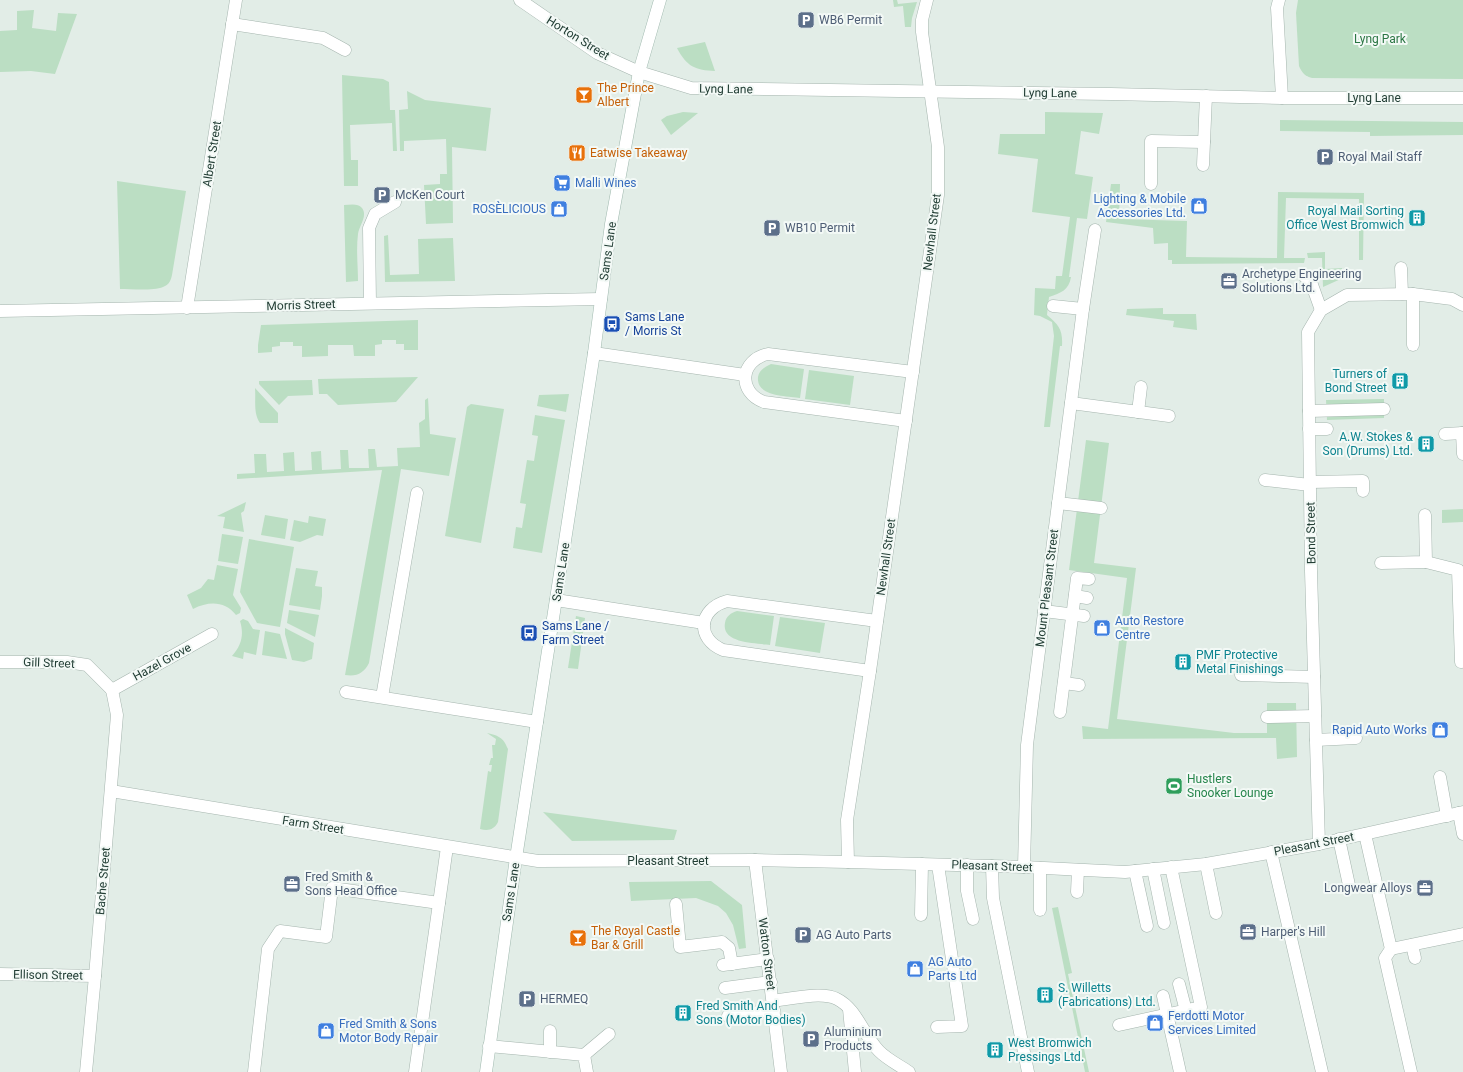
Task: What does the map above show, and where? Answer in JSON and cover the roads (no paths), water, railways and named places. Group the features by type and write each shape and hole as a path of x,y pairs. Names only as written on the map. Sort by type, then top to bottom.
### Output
{"street":[{"name":"Albert Street","path":"187,308 236,0"},
{"name":"Horton Street","path":"520,0 597,53 639,72"},
{"name":"Sams Lane","path":"486,1072 516,858 594,353 611,224 639,72 660,0"},
{"name":"Newhall Street","path":"848,862 847,820 870,671 938,194 938,147 922,32 922,20 927,0"},
{"path":"1279,0 1277,8 1282,98"},
{"path":"232,24 323,38 345,50"},
{"name":"Lyng Lane","path":"639,72 690,88 1282,98 1463,98"},
{"path":"1203,165 1206,96"},
{"path":"1151,184 1151,141 1204,142"},
{"path":"370,303 369,228 375,214 395,202"},
{"name":"Mount Pleasant Street","path":"1024,867 1027,745 1083,309 1095,230"},
{"path":"1401,268 1407,294 1413,345"},
{"path":"1305,277 1311,282 1321,310"},
{"name":"Bond Street","path":"1319,844 1314,677 1308,332 1321,310 1347,295 1407,294 1452,299 1463,305"},
{"name":"Morris Street","path":"0,311 601,299"},
{"path":"1053,306 1083,309"},
{"path":"594,353 745,375"},
{"path":"906,421 757,400 747,388 745,375 748,366 754,360 760,355 768,354 913,372"},
{"path":"1138,412 1141,387"},
{"path":"1071,403 1169,416"},
{"path":"1309,411 1384,408"},
{"path":"1309,430 1326,429"},
{"path":"1445,434 1462,433 1463,454"},
{"path":"1265,480 1310,484 1363,481 1363,491"},
{"path":"382,697 417,493"},
{"path":"1058,503 1101,508"},
{"path":"1425,515 1426,562"},
{"path":"1381,562 1426,562 1460,570 1461,662"},
{"path":"1060,712 1064,684 1072,662 1081,597 1077,578 1089,579"},
{"path":"556,600 704,623"},
{"path":"870,671 723,650 710,643 706,636 704,623 705,618 712,607 727,601 877,621"},
{"path":"1044,611 1078,615"},
{"name":"Hazel Grove","path":"112,690 212,634"},
{"name":"Gill Street","path":"0,662 67,662 87,666 112,690"},
{"path":"1241,675 1314,677"},
{"path":"1064,684 1079,686"},
{"name":"Bache Street","path":"86,1072 117,715 112,690"},
{"path":"346,692 537,722"},
{"path":"1267,716 1315,716"},
{"path":"1316,740 1356,738"},
{"path":"1440,777 1456,813 1463,834"},
{"name":"Farm Street","path":"111,791 516,858"},
{"name":"Pleasant Street","path":"516,858 538,861 755,860 938,864 1125,872 1206,864 1319,844 1456,813"},
{"path":"1365,834 1391,949"},
{"path":"1339,839 1349,884"},
{"path":"414,1072 447,847"},
{"path":"1272,852 1301,964 1317,1034 1322,1072"},
{"name":"Watton Street","path":"755,860 774,1005 781,1072"},
{"path":"921,915 922,864"},
{"path":"937,1027 962,1026 938,864"},
{"path":"1206,864 1216,913"},
{"path":"967,865 967,891 973,920"},
{"path":"992,866 993,898 1028,1072"},
{"path":"1119,1025 1201,1007 1171,867"},
{"path":"1040,868 1040,910"},
{"path":"1153,869 1164,923"},
{"path":"1077,892 1078,870"},
{"path":"1135,871 1147,926"},
{"path":"254,1072 268,948 280,931 326,937 332,888 439,903"},
{"path":"676,904 680,947 722,942 729,948 728,964 768,959"},
{"path":"1411,1072 1385,958 1391,949 1463,934"},
{"path":"1412,945 1415,958"},
{"name":"Ellison Street","path":"0,974 95,976"},
{"path":"725,988 771,982"},
{"path":"1179,984 1186,1011"},
{"path":"728,1016 818,995 836,998 849,1008 878,1050 888,1060 906,1071"},
{"path":"1163,996 1180,1072"},
{"path":"849,1008 855,1072"},
{"path":"550,1031 550,1052"},
{"path":"489,1046 584,1055 609,1034"},
{"path":"584,1055 586,1072"},
{"path":"1021,1072 1025,1056"}],"place":[{"name":"WB6 Permit","path":"806,20"},
{"name":"The Prince Albert","path":"584,95"},
{"name":"Eatwise Takeaway","path":"577,153"},
{"name":"Royal Mail Staff","path":"1325,157"},
{"name":"Malli Wines","path":"562,183"},
{"name":"McKen Court","path":"382,195"},
{"name":"Lighting & Mobile Accessories Ltd.","path":"1199,206"},
{"name":"ROSÈLICIOUS","path":"559,209"},
{"name":"Royal Mail Sorting Office West Bromwich","path":"1417,218"},
{"name":"WB10 Permit","path":"772,228"},
{"name":"Archetype Engineering Solutions Ltd.","path":"1229,281"},
{"name":"Sams Lane / Morris St","path":"612,324"},
{"name":"Turners of Bond Street","path":"1400,381"},
{"name":"A.W. Stokes & Son (Drums) Ltd.","path":"1426,444"},
{"name":"Auto Restore Centre","path":"1102,628"},
{"name":"Sams Lane / Farm Street","path":"529,633"},
{"name":"PMF Protective Metal Finishings","path":"1183,662"},
{"name":"Rapid Auto Works","path":"1440,730"},
{"name":"Hustlers Snooker Lounge","path":"1174,786"},
{"name":"Fred Smith & Sons Head Office","path":"292,884"},
{"name":"Longwear Alloys","path":"1425,888"},
{"name":"Harper's Hill","path":"1248,932"},
{"name":"AG Auto Parts","path":"803,935"},
{"name":"The Royal Castle Bar & Grill","path":"578,938"},
{"name":"AG Auto Parts Ltd","path":"915,969"},
{"name":"S. Willetts (Fabrications) Ltd.","path":"1045,995"},
{"name":"HERMEQ","path":"527,999"},
{"name":"Fred Smith And Sons (Motor Bodies)","path":"683,1013"},
{"name":"Ferdotti Motor Services Limited","path":"1155,1023"},
{"name":"Fred Smith & Sons Motor Body Repair","path":"326,1031"},
{"name":"Aluminium Products","path":"811,1039"},
{"name":"West Bromwich Pressings Ltd.","path":"995,1050"}],"park label":[{"name":"Lyng Park","path":"1380,39"}]}
